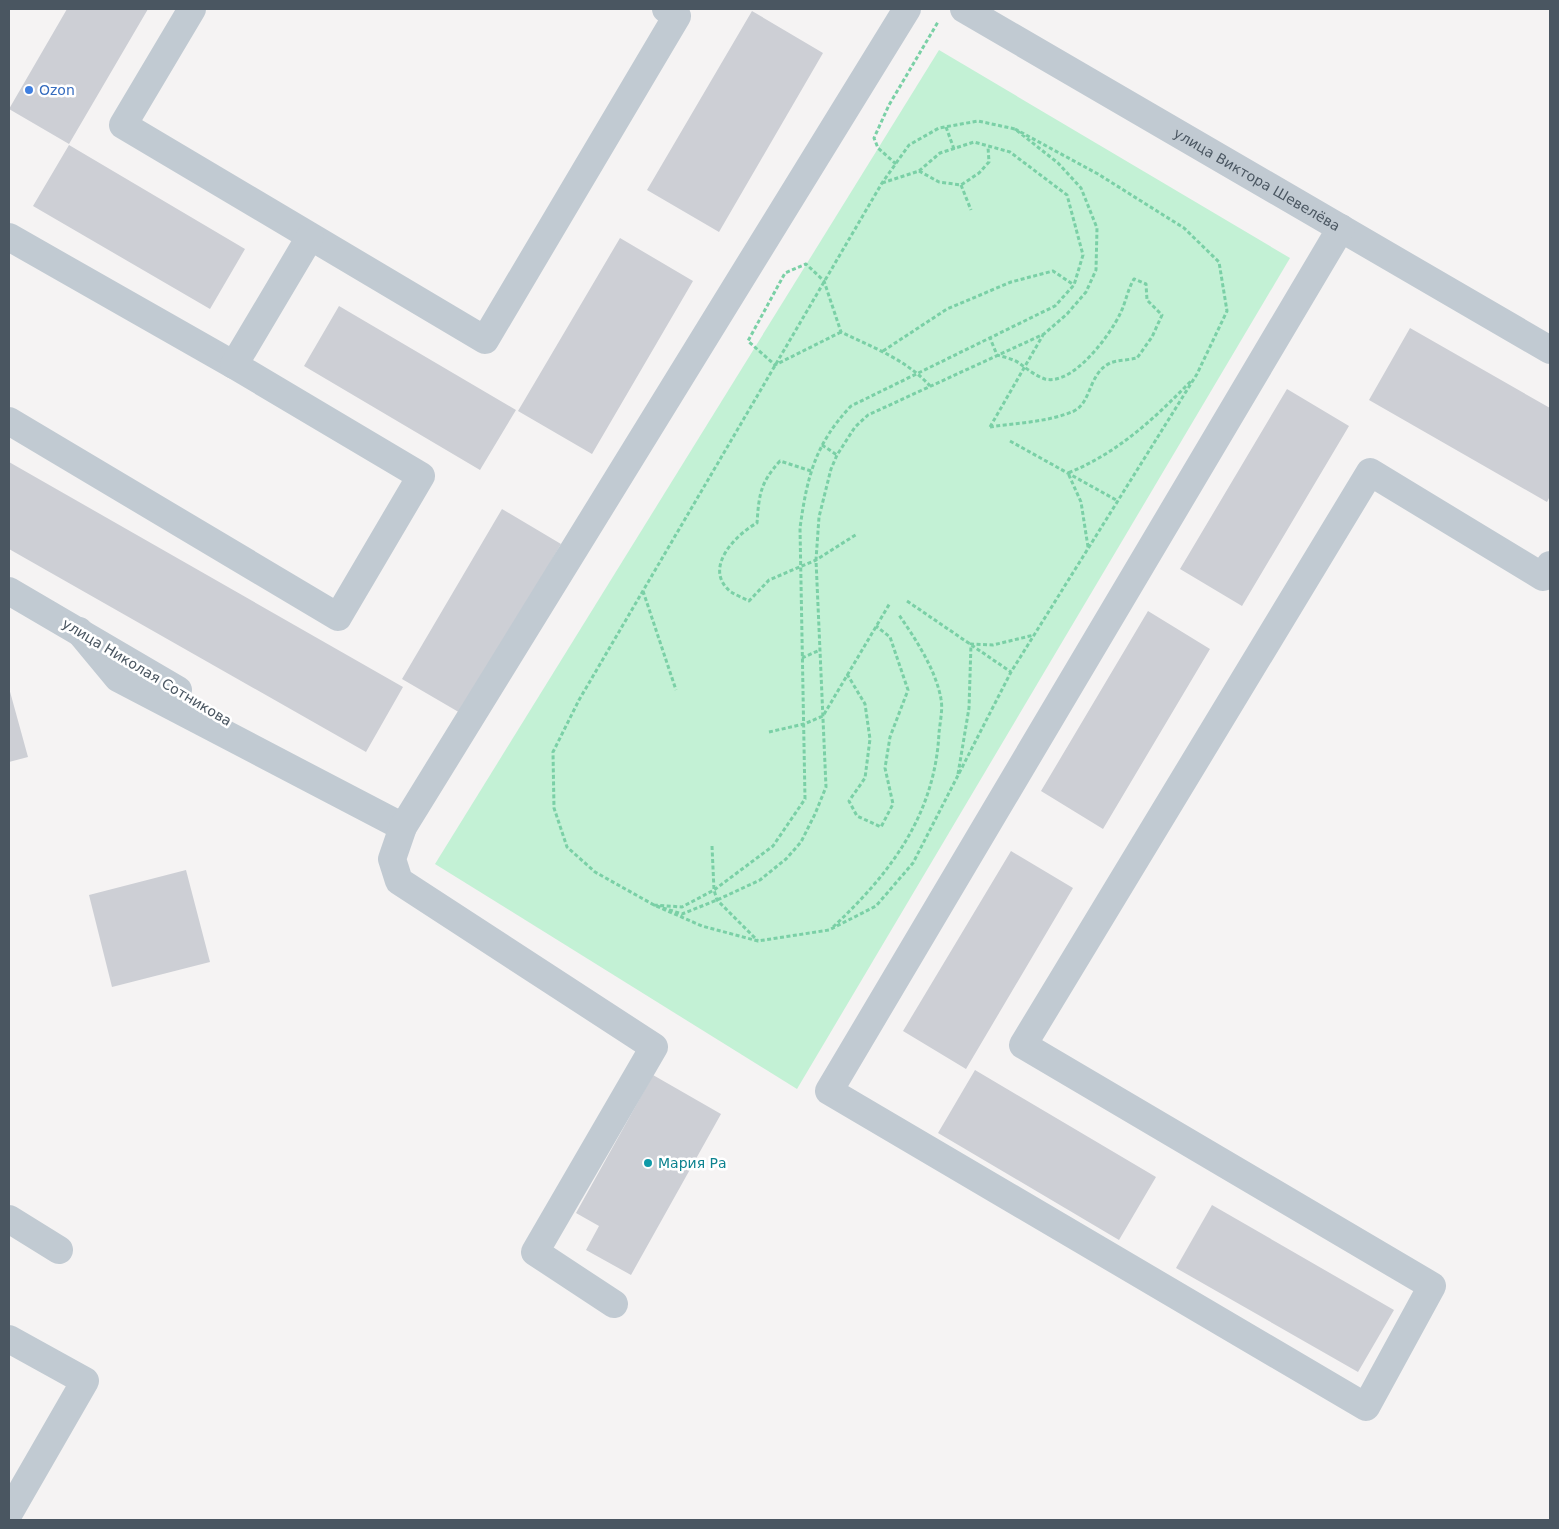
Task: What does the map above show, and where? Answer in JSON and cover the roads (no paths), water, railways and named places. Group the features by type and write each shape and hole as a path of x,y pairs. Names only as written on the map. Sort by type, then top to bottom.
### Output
{"street":[{"path":"192,9 123,126 485,340 677,16 666,9"},
{"path":"614,1304 535,1252 654,1047 399,881 392,859 403,827 907,9"},
{"name":"улица Виктора Шевелёва","path":"952,13 1341,228 1550,350"},
{"path":"1341,228 829,1092 1366,1408 1432,1286 1023,1045 1370,472 1543,577 1550,565"},
{"path":"234,365 310,236"},
{"path":"9,237 234,365 421,476 338,617 9,421"},
{"name":"улица Николая Сотникова","path":"9,591 285,754"},
{"path":"79,631 118,678 403,827"},
{"path":"9,1219 59,1250"},
{"path":"9,1339 85,1381 9,1513"}],"place":[{"name":"Ozon","path":"29,90"},
{"name":"Мария Ра","path":"648,1163"}]}
